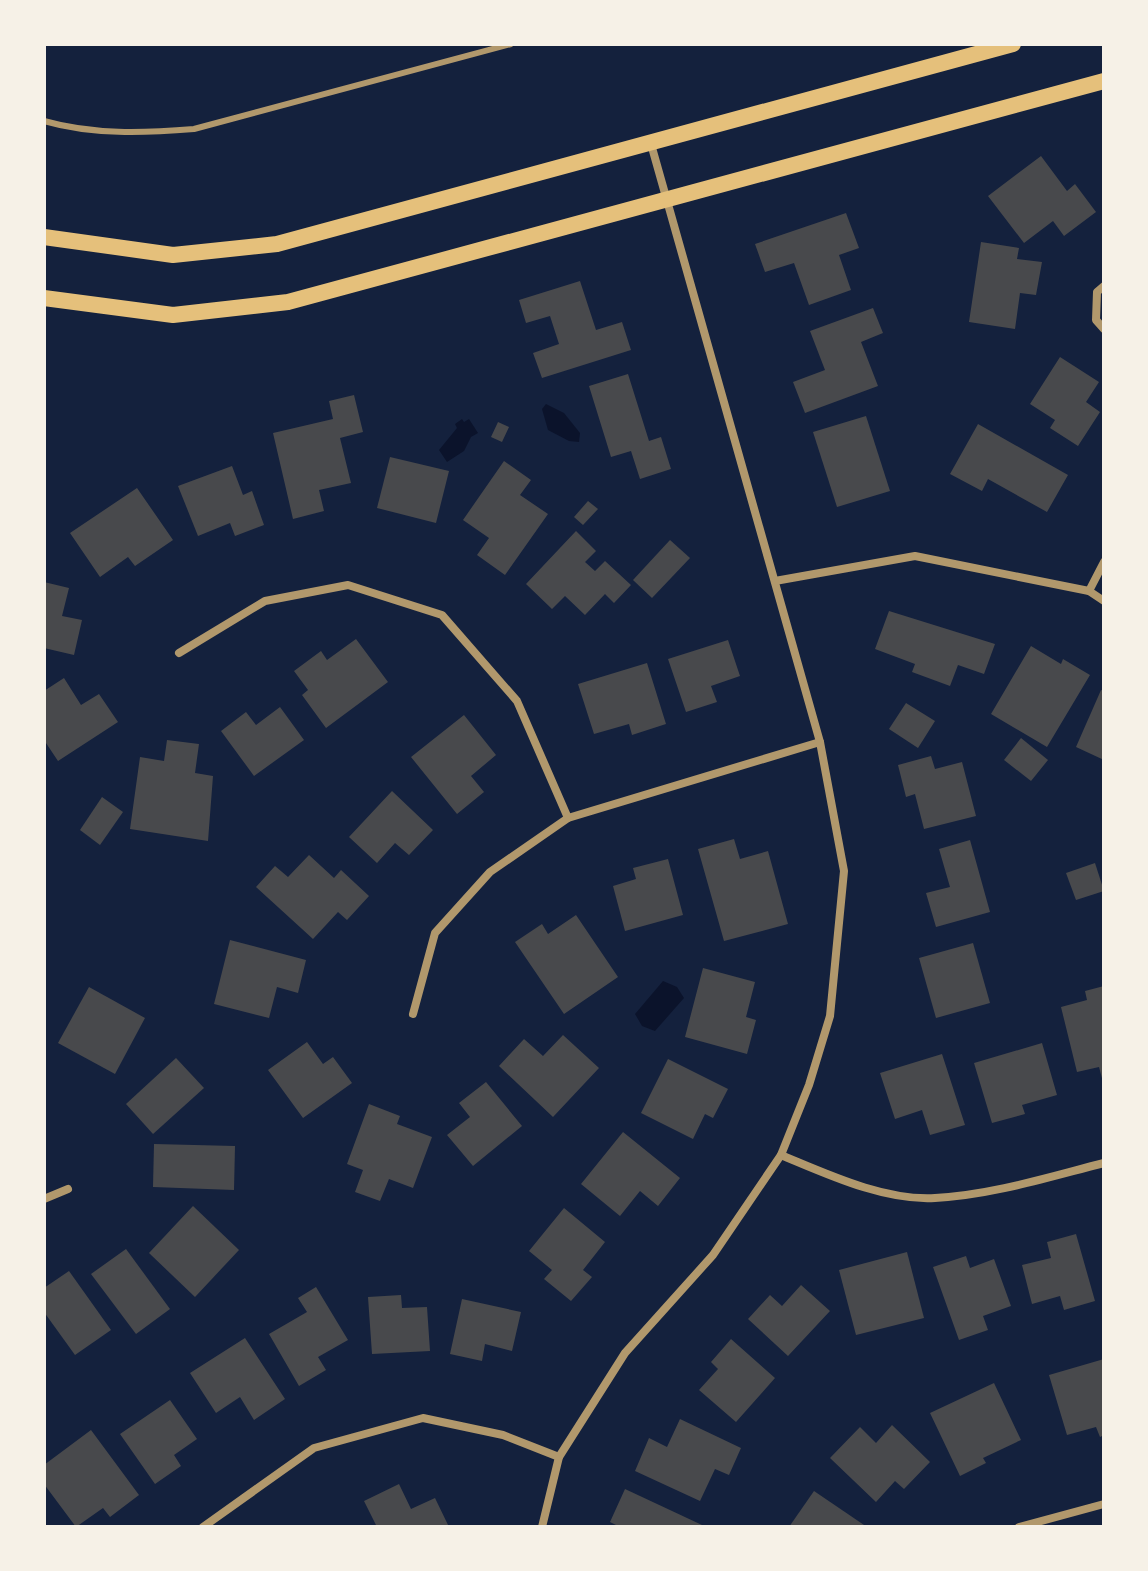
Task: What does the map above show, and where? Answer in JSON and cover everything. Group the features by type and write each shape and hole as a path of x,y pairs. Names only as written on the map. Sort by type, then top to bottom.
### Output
{"main road":[{"path":"44,237 73,244 173,255 277,244 1013,44"},
{"path":"44,298 173,315 288,302 667,202 1104,81"}],"street":[{"path":"542,1527 559,1457 625,1353 713,1255 781,1155 809,1085 830,1016 844,871 820,742 651,144"},
{"path":"1104,286 1097,292 1096,320 1104,329"},
{"path":"775,581 915,556 1089,591 1104,601"},
{"path":"1089,591 1104,562"},
{"path":"179,653 265,601 348,585 442,615 517,701 568,818"},
{"path":"413,1014 435,933 490,872 568,818 820,742"},
{"path":"781,1155 860,1187 933,1198 1021,1184 1104,1163"},
{"path":"44,1199 68,1189"},
{"path":"203,1527 314,1448 423,1418 503,1435 559,1457"},
{"path":"1019,1527 1104,1504"}],"lane":[{"path":"44,121 114,132 194,129 511,44"}],"water":[{"path":"546,404 564,413 580,433 579,442 569,441 548,430 542,409"},
{"path":"462,419 464,422 469,419 478,433 471,437 464,451 447,462 439,450 457,428 455,424"},
{"path":"663,981 677,987 684,998 655,1031 642,1026 635,1014"}],"building":[{"path":"1041,156 1067,191 1075,184 1096,212 1064,236 1053,221 1024,243 988,196"},
{"path":"846,213 859,248 839,255 851,290 809,305 794,263 765,272 755,244"},
{"path":"981,242 1019,248 1017,259 1042,262 1036,295 1020,293 1015,329 969,322"},
{"path":"580,281 596,330 622,322 631,350 542,378 533,353 559,344 550,316 526,323 519,300"},
{"path":"873,308 883,333 861,342 878,386 805,413 793,382 825,370 810,331"},
{"path":"1060,357 1099,382 1086,402 1100,412 1078,446 1050,428 1055,420 1030,404"},
{"path":"628,374 649,441 661,437 671,469 640,479 631,451 611,457 589,386"},
{"path":"354,395 363,432 340,438 351,483 319,490 324,511 293,519 273,433 333,419 329,401"},
{"path":"866,416 890,491 837,507 813,432"},
{"path":"498,422 509,427 502,442 491,437"},
{"path":"978,424 1068,475 1047,512 988,479 982,491 950,474"},
{"path":"390,457 449,471 436,523 377,508"},
{"path":"504,461 531,480 520,495 548,514 505,575 477,555 489,538 463,520"},
{"path":"232,466 243,495 252,491 264,525 235,536 230,523 198,536 178,486"},
{"path":"137,488 173,540 135,566 128,557 100,577 70,533"},
{"path":"588,501 598,509 583,525 574,517"},
{"path":"576,531 596,551 585,562 595,571 605,561 631,585 614,603 605,594 585,615 565,596 552,609 526,584"},
{"path":"670,540 690,558 652,598 633,580"},
{"path":"44,582 69,588 62,616 82,620 74,655 44,648"},
{"path":"889,611 995,644 984,674 958,665 950,686 912,672 915,664 875,649"},
{"path":"356,639 388,682 326,728 302,695 308,690 294,671 321,651 327,660"},
{"path":"728,640 740,676 711,686 717,702 686,712 668,659"},
{"path":"1031,646 1061,664 1063,659 1090,675 1047,747 991,714"},
{"path":"647,663 666,724 632,735 629,724 594,734 578,684"},
{"path":"64,678 81,705 99,694 118,722 58,761 44,740 44,691"},
{"path":"1101,690 1104,691 1104,760 1076,747"},
{"path":"906,703 935,721 918,748 889,729"},
{"path":"280,707 304,740 254,776 221,731 246,712 256,725"},
{"path":"464,715 496,755 471,776 484,792 457,814 411,757"},
{"path":"1021,738 1048,760 1031,781 1004,760"},
{"path":"167,740 199,744 195,773 213,776 208,841 130,829 140,757 164,761"},
{"path":"931,756 935,769 962,762 976,816 924,829 915,794 906,797 898,765"},
{"path":"392,791 433,830 409,855 395,843 377,863 349,837"},
{"path":"102,797 123,812 100,845 80,830"},
{"path":"734,839 740,859 768,851 788,924 724,941 698,849"},
{"path":"970,840 990,912 936,927 926,893 950,887 939,849"},
{"path":"309,855 334,878 341,870 369,896 347,920 338,912 313,939 256,887 275,866 288,877"},
{"path":"668,859 683,915 625,931 613,886 636,879 633,868"},
{"path":"1095,863 1104,891 1076,900 1066,873"},
{"path":"576,915 618,977 564,1014 515,942 542,924 548,934"},
{"path":"230,940 306,960 298,993 277,987 269,1018 214,1004"},
{"path":"973,943 990,1003 936,1018 919,958"},
{"path":"703,968 755,982 746,1017 756,1020 747,1054 685,1037"},
{"path":"1104,986 1103,1082 1099,1067 1077,1072 1061,1007 1087,1000 1085,991"},
{"path":"89,987 145,1018 115,1074 58,1043"},
{"path":"563,1035 599,1068 553,1117 499,1066 524,1039 543,1056"},
{"path":"307,1042 323,1064 333,1057 352,1083 303,1118 268,1070"},
{"path":"1042,1043 1057,1095 1022,1105 1025,1114 992,1123 974,1063"},
{"path":"942,1054 965,1125 930,1135 922,1110 895,1119 880,1073"},
{"path":"176,1058 204,1088 153,1134 126,1104"},
{"path":"668,1059 728,1089 713,1118 705,1114 693,1139 641,1113"},
{"path":"486,1082 522,1126 473,1166 447,1135 470,1117 459,1103"},
{"path":"369,1104 400,1116 397,1124 432,1137 413,1188 389,1179 380,1201 355,1192 363,1170 347,1164"},
{"path":"623,1132 680,1178 658,1206 640,1191 620,1216 581,1184"},
{"path":"154,1144 235,1146 234,1190 153,1187"},
{"path":"193,1206 239,1250 195,1297 149,1253"},
{"path":"564,1208 605,1242 583,1270 592,1277 571,1301 544,1279 552,1270 529,1251"},
{"path":"1076,1234 1095,1301 1064,1310 1060,1296 1032,1304 1022,1265 1051,1258 1047,1242"},
{"path":"126,1249 170,1309 136,1334 91,1274"},
{"path":"907,1252 924,1318 856,1335 839,1270"},
{"path":"966,1256 970,1268 994,1259 1011,1306 983,1316 988,1330 959,1340 933,1267"},
{"path":"69,1271 111,1330 75,1355 44,1312 44,1288"},
{"path":"801,1285 830,1311 788,1356 748,1319 770,1295 782,1306"},
{"path":"316,1287 348,1340 318,1357 326,1370 299,1386 269,1334 307,1312 298,1298"},
{"path":"401,1295 402,1308 427,1307 430,1351 372,1354 368,1297"},
{"path":"462,1299 521,1312 512,1351 485,1344 482,1361 450,1354"},
{"path":"245,1338 285,1399 254,1420 240,1397 216,1413 190,1373"},
{"path":"731,1339 775,1378 736,1422 699,1390 718,1369 711,1362"},
{"path":"1104,1359 1104,1435 1100,1437 1096,1427 1067,1435 1049,1375"},
{"path":"994,1383 1021,1440 983,1458 986,1463 960,1476 930,1413"},
{"path":"170,1400 197,1439 174,1455 181,1466 155,1484 120,1434"},
{"path":"680,1419 741,1448 729,1475 715,1469 700,1501 635,1471 649,1438 667,1447"},
{"path":"892,1425 930,1462 904,1489 895,1481 876,1502 830,1458 860,1427 876,1443"},
{"path":"91,1430 139,1495 110,1517 103,1508 76,1527 44,1484 44,1465"},
{"path":"399,1484 411,1509 435,1498 449,1527 377,1527 364,1501"},
{"path":"625,1489 702,1525 620,1527 610,1522"},
{"path":"814,1491 867,1527 789,1527"}]}
